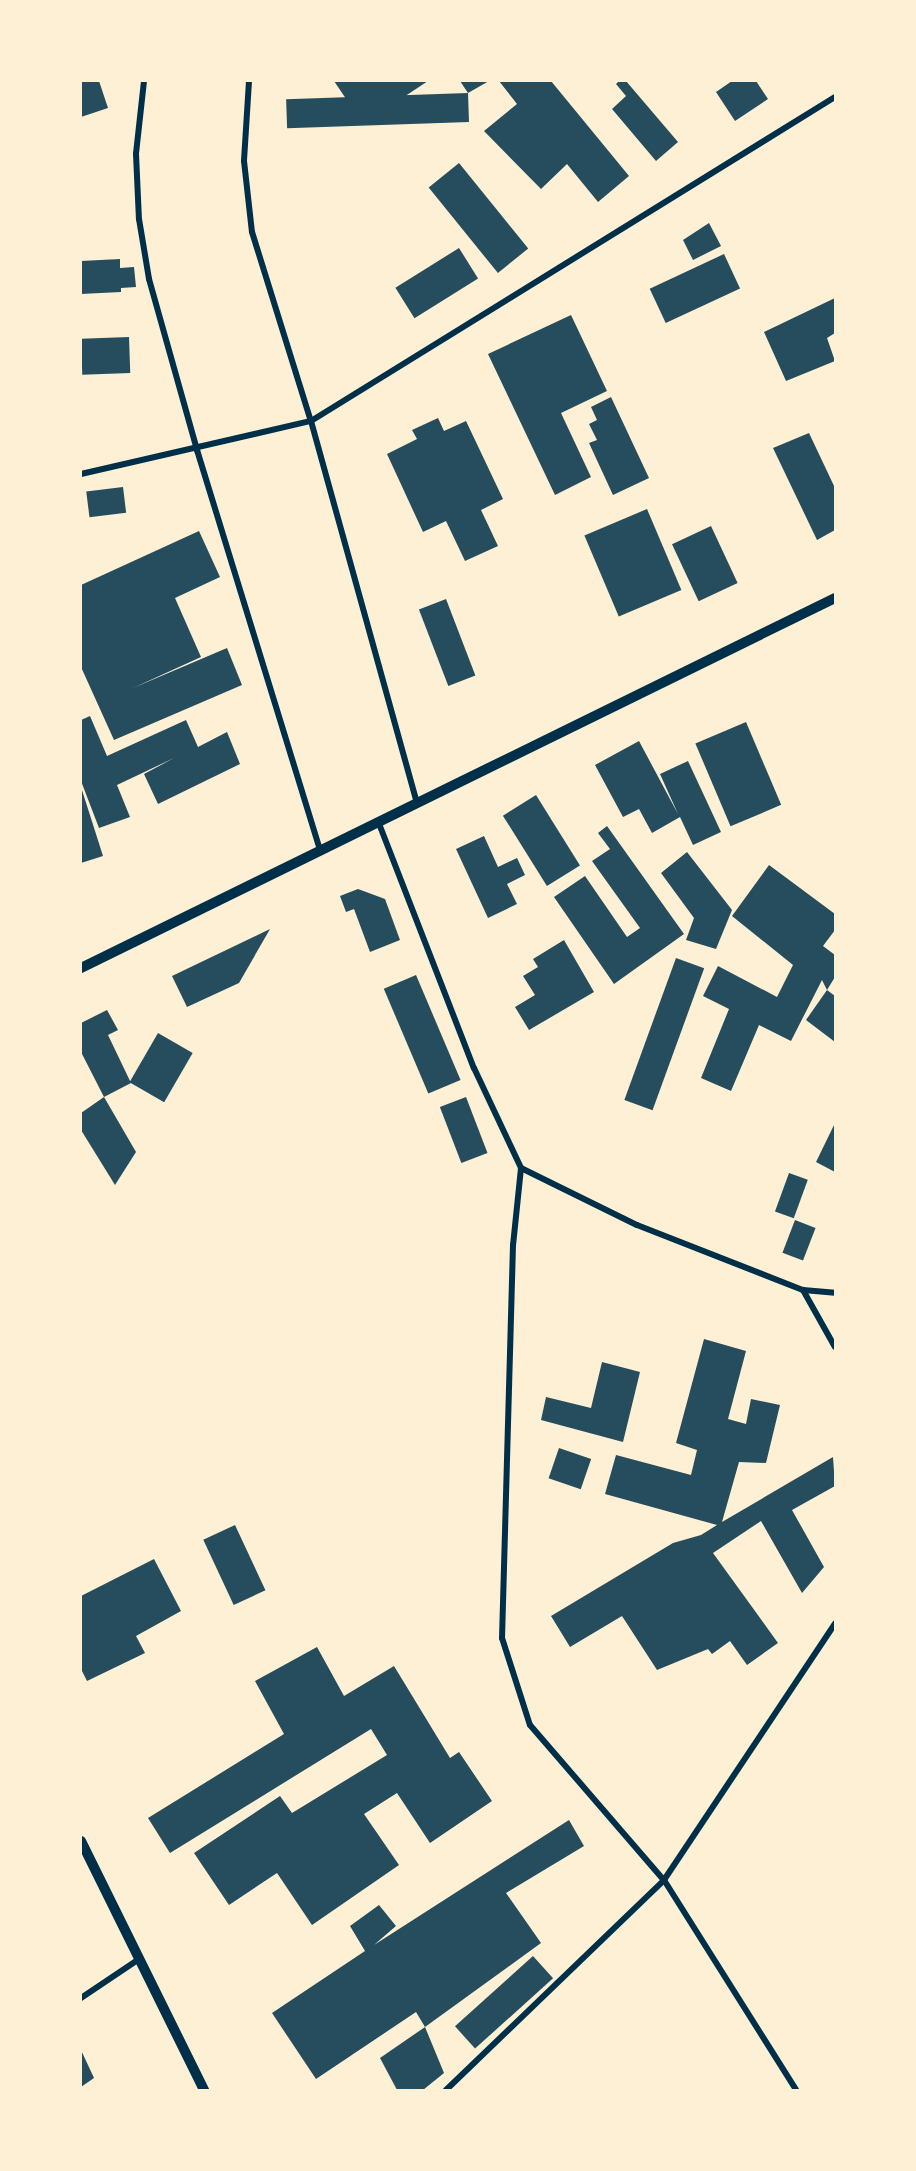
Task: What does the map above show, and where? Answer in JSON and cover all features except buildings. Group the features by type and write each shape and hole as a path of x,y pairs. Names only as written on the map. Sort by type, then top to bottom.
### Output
{"street":[{"path":"144,81 136,154 139,219 149,279 196,450 321,849"},
{"path":"249,81 244,161 252,232 311,421 417,802"},
{"path":"81,474 196,450 311,421 835,97"},
{"path":"81,969 835,598"},
{"path":"378,821 474,1068 521,1168 513,1245 502,1638 530,1725 664,1880 796,2090"},
{"path":"521,1168 637,1225 803,1290 835,1293"},
{"path":"803,1290 835,1347"},
{"path":"446,2090 664,1880 835,1624"},
{"path":"81,1841 204,2090"},
{"path":"81,1998 139,1959"}]}
